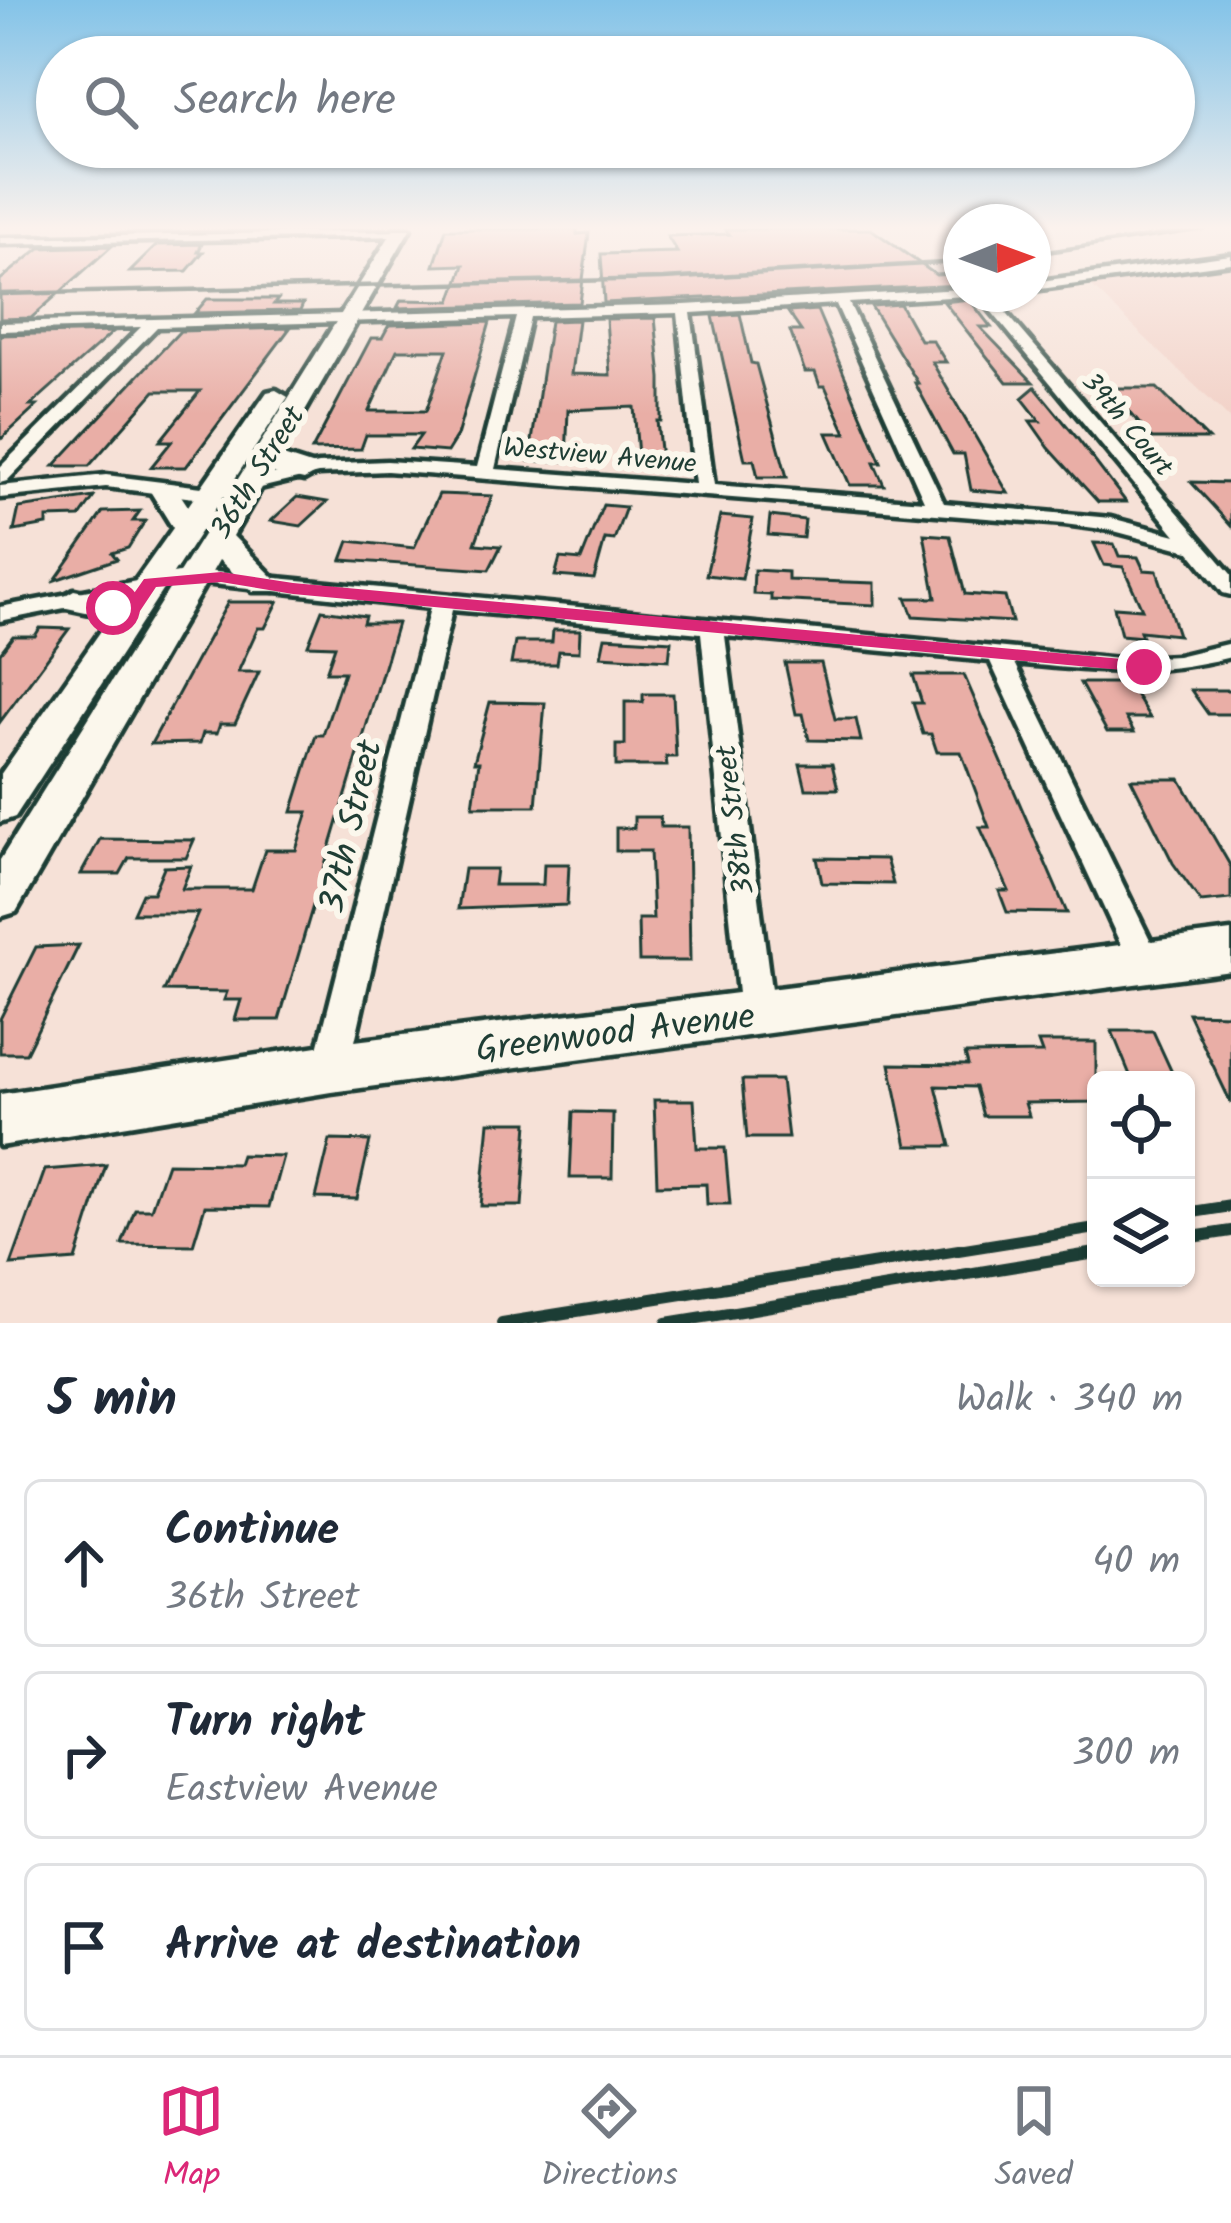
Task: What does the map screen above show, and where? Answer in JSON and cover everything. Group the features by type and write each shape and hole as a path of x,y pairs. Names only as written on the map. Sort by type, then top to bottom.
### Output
{"street":[{"name":"36th Street","path":"0,807 150,582 247,489 357,291"},
{"path":"0,327 684,309 943,294"},
{"path":"842,302 937,508"},
{"path":"684,309 705,490"},
{"name":"39th Court","path":"998,312 1231,588"},
{"path":"485,472 524,313"},
{"name":"36th Street","path":"0,898 194,576 210,494 342,317"},
{"path":"0,477 154,322"},
{"path":"266,458 283,469 304,472"},
{"name":"Westview Avenue","path":"0,492 75,481 210,494 304,472 374,465 1111,524 1196,547"},
{"path":"164,491 202,532 264,584"},
{"path":"0,614 194,576 1144,667 1231,650"},
{"path":"74,600 113,608 122,625"},
{"name":"37th Street","path":"332,1068 443,602"},
{"name":"38th Street","path":"712,628 757,1013"},
{"path":"999,655 1145,962"},
{"name":"Greenwood Avenue","path":"0,1120 332,1068 1231,951"}],"shaded area":[{"path":"1096,291 1231,291 1231,420"}],"building":[{"path":"0,291 62,291 31,318 0,319"},
{"path":"455,291 582,291 580,303 397,308 401,300 451,301"},
{"path":"603,291 846,291 604,303"},
{"path":"207,299 278,299 274,304 303,304 300,311 195,313"},
{"path":"900,304 920,340 932,340 946,362 932,362 1008,493 971,490 964,454 953,454 918,383 871,306"},
{"path":"817,310 881,462 874,462 884,485 850,485 827,433 846,433 825,386 820,386 815,372 805,372 790,331 801,331 788,312"},
{"path":"952,312 979,312 991,327 980,327 1033,382 1007,382"},
{"path":"740,314 787,477 758,477 754,460 745,460 713,316"},
{"path":"655,318 662,469 639,468 634,407 568,410 566,461 529,461 550,321 578,320 571,374 610,375 606,319"},
{"path":"490,322 457,436 447,452 411,449 421,435 366,435 361,449 312,450 371,338 382,338 389,325","holes":["397,350 447,350 426,411 369,411"]},
{"path":"290,328 186,467 151,467 172,441 160,441 200,391 155,391 89,466 54,466 180,331"},
{"path":"113,332 30,406 37,406 0,440 0,335"},
{"path":"1035,387 1126,502 1098,502 1049,448 1030,421 1040,421 1022,398"},
{"path":"1110,388 1157,388 1208,439 1152,439"},
{"path":"1191,482 1231,483 1231,526 1214,507"},
{"path":"439,494 492,496 475,544 501,546 489,570 342,560 349,541 414,548"},
{"path":"94,497 80,517 47,518 47,525 14,531 19,508"},
{"path":"297,497 327,502 301,526 271,521"},
{"path":"603,505 626,507 614,540 605,539 594,579 555,576 560,558 581,560"},
{"path":"140,511 133,521 145,521 128,548 112,553 117,559 55,580 103,512"},
{"path":"720,516 753,519 742,579 706,575"},
{"path":"770,516 805,520 803,538 768,535"},
{"path":"924,534 950,536 965,594 1005,597 1012,622 913,616 906,598 936,598"},
{"path":"1094,543 1114,544 1119,556 1138,557 1144,570 1157,571 1178,635 1140,631 1142,637 1121,635 1114,607 1142,609 1123,567 1104,565"},
{"path":"754,570 788,572 788,580 875,583 875,605 771,600 771,595 753,594"},
{"path":"228,602 278,602 265,628 258,628 238,672 259,672 235,724 220,724 217,733 203,733 200,743 151,744"},
{"path":"322,610 365,616 363,623 397,623 279,1020 235,1020 241,1000 224,1000 227,992 164,991 198,913 133,913 142,893 153,893 164,867 191,866 182,889 252,889 265,850 296,850 308,812 292,812 316,735 323,735 344,672 326,672 335,646 308,645"},
{"path":"40,628 69,629 0,722 0,653 13,636 35,636"},
{"path":"553,630 580,630 579,652 559,651 557,664 511,664 515,642 552,642"},
{"path":"605,637 671,641 669,660 601,656"},
{"path":"785,663 821,663 835,719 856,719 861,741 809,740 803,714 796,714"},
{"path":"913,675 964,675 1067,913 1007,912 999,891 1009,891 980,827 989,827 961,752 937,752 931,734 923,734 913,703 922,703"},
{"path":"1080,683 1128,683 1150,718 1126,718 1134,732 1107,732"},
{"path":"1191,690 1231,690 1231,714 1208,714"},
{"path":"643,694 673,694 676,757 666,757 667,766 616,766 616,745 625,745 625,702 643,702"},
{"path":"490,702 545,703 536,806 473,806 479,762 474,762"},
{"path":"800,764 832,764 838,789 806,789"},
{"path":"1131,779 1180,779 1231,867 1231,899 1201,902 1173,863"},
{"path":"634,817 660,817 661,827 688,827 690,961 639,961 638,919 653,919 650,851 616,851 616,828 634,828"},
{"path":"100,839 194,840 186,858 129,858 120,874 81,874"},
{"path":"817,858 886,859 893,884 822,883"},
{"path":"544,864 569,864 567,905 458,909 464,869 496,869 494,885 543,885"},
{"path":"79,945 26,1053 0,1053 0,1019 36,947"},
{"path":"1188,1013 1231,1014 1231,1103"},
{"path":"1112,1031 1153,1031 1171,1071 1128,1071"},
{"path":"1038,1042 1096,1042 1096,1071 1087,1071 1087,1102 1025,1103 1029,1116 983,1116 975,1087 936,1086 951,1146 907,1146 890,1064 968,1065 965,1054 1042,1053"},
{"path":"742,1080 781,1080 788,1138 747,1138"},
{"path":"654,1100 694,1100 697,1148 725,1148 730,1204 707,1204 706,1184 657,1185"},
{"path":"573,1112 613,1113 612,1178 570,1178"},
{"path":"489,1122 528,1122 522,1206 481,1206"},
{"path":"330,1140 370,1141 357,1199 316,1198"},
{"path":"241,1155 283,1156 269,1207 205,1206 193,1245 122,1244 135,1209 151,1209 167,1163 238,1164"},
{"path":"106,1165 76,1260 11,1265 45,1170"}],"railway":[{"path":"0,294 144,291"},
{"path":"1195,1212 1231,1206"},
{"path":"502,1323 1087,1229"},
{"path":"1195,1237 1231,1231"},
{"path":"667,1323 1087,1254"}],"route":[{"path":"113,608 122,625 150,582 221,577 293,588 1144,667"}]}
